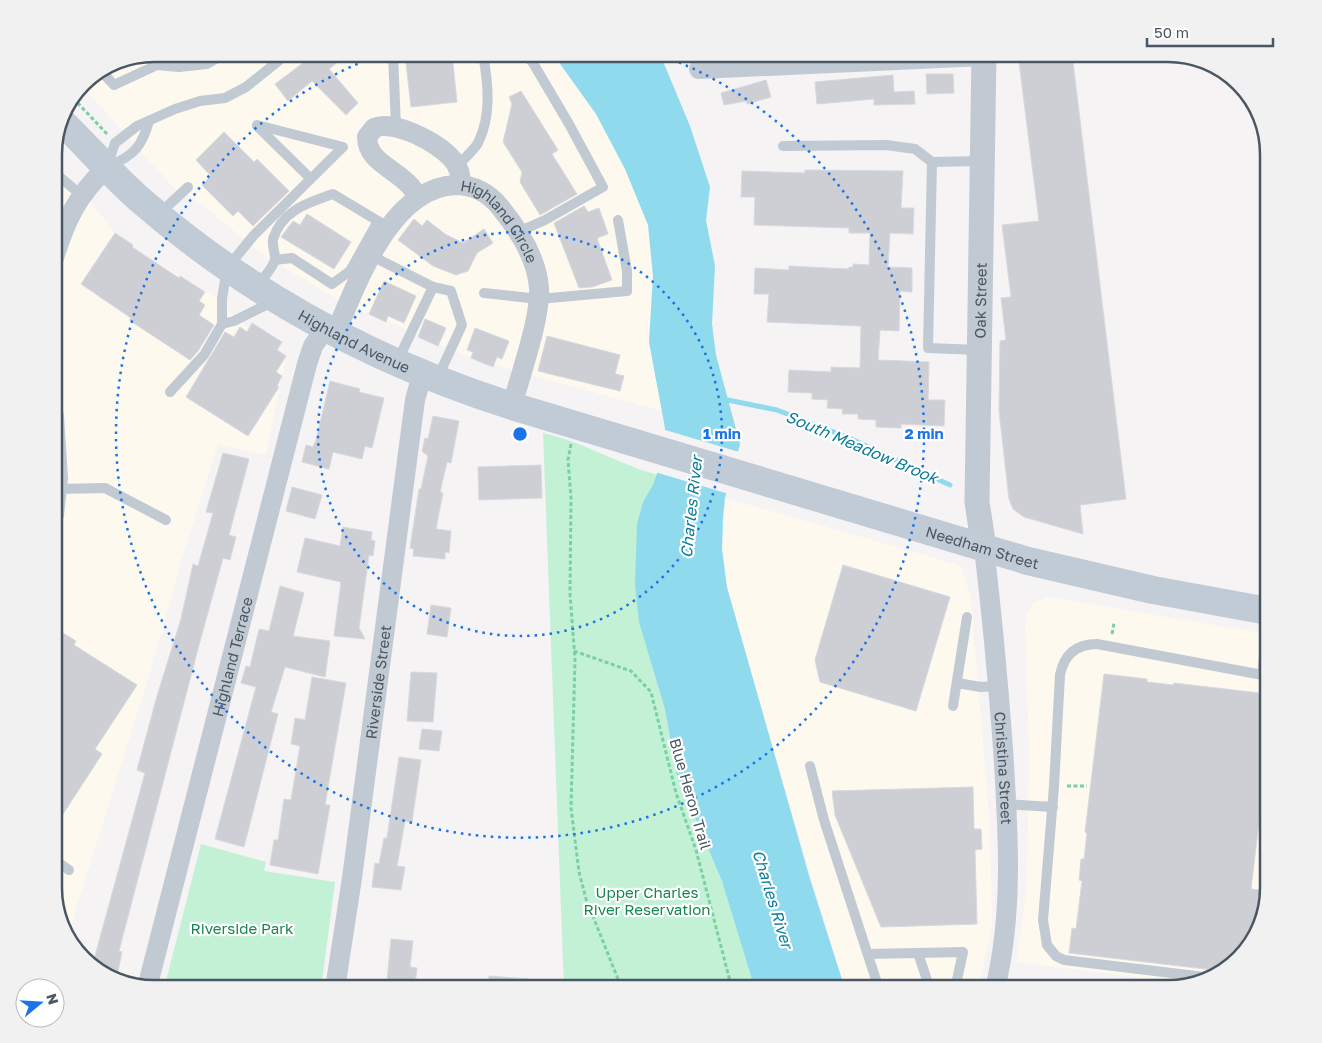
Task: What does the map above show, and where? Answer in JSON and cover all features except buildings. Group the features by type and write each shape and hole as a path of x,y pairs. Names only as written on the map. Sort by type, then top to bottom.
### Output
{"main road":[{"name":"Highland Avenue","path":"72,114 107,167 158,215 227,268 266,294 330,331 396,364 429,378 512,406 701,463"},
{"name":"Needham Street","path":"701,463 984,548 1109,581 1260,610"}],"street":[{"path":"699,69 835,62"},
{"name":"Oak Street","path":"984,62 977,502 984,548"},
{"path":"418,198 412,187 403,177 376,159 369,148 367,137 374,128 384,125 396,127 438,148 453,160 459,176"},
{"path":"63,232 81,195 107,167"},
{"name":"Highland Circle","path":"330,331 372,256 383,224 418,198 459,176 471,186 488,194 502,210 518,232 535,270 539,298 512,406"},
{"name":"Highland Terrace","path":"150,980 307,364 313,346 330,331"},
{"name":"Riverside Street","path":"335,981 352,878 414,409 429,378"},
{"name":"Christina Street","path":"984,548 991,600 1006,804 1007,914 1003,952 997,981"}],"lane":[{"path":"106,76 114,85 157,64 178,67 208,63"},
{"path":"107,167 115,143 136,126 149,122 175,109 232,94 246,87 276,63"},
{"path":"393,63 396,127"},
{"path":"459,176 478,143 488,111 488,79 485,63"},
{"path":"518,232 545,220 602,186 569,124 533,63"},
{"path":"107,167 128,158 136,151 146,134 149,122"},
{"path":"170,392 204,355 222,324 222,299 227,268 254,235 343,147 257,125 310,178"},
{"path":"783,146 886,145 915,149 932,162 982,161"},
{"path":"932,162 928,348 980,350"},
{"path":"63,180 81,195"},
{"path":"158,215 188,187"},
{"path":"222,324 234,321 266,294 275,260 273,240 283,221 292,210 333,194 383,224 350,271 332,284 292,258 275,260"},
{"path":"484,293 539,298 628,291 627,271 618,220"},
{"path":"372,256 433,287 451,291 462,325 429,378"},
{"path":"396,364 433,287"},
{"path":"63,489 105,488 166,520"},
{"path":"953,706 967,618"},
{"path":"1195,976 1069,961 1056,956 1045,940 1042,920 1053,807 1060,675 1065,659 1076,648 1097,644 1260,675"},
{"path":"956,683 981,688 998,686"},
{"path":"810,766 822,812 877,981"},
{"path":"1006,804 1053,807"},
{"path":"63,866 69,870"},
{"path":"869,954 963,952 957,981"},
{"path":"918,953 927,981"}],"path":[{"path":"572,443 568,460 571,498 570,594 574,651 570,761 571,808 575,847 586,899 619,981"},
{"name":"Blue Heron Trail","path":"574,651 631,671 652,692 676,793 696,850 730,981"},
{"path":"1064,786 1087,786"}],"shaded area":[{"path":"148,63 559,63 596,114 625,169 648,225 653,276 649,342 662,411 476,360 337,299 263,255 199,202 172,186 87,92 98,81 125,67"},
{"path":"63,173 88,199 116,234 141,253 215,297 237,319 286,356 266,455 218,444 181,562 152,666 71,927 64,907 63,895"},
{"path":"725,498 959,565 962,569 971,599 990,827 992,925 981,981 843,981 734,620 722,549"},
{"path":"1048,597 1260,633 1260,889 1258,907 1253,924 1241,945 1219,965 1203,974 1180,980 1166,981 1016,962 1027,888 1029,751 1025,623 1027,613 1033,603"}],"green space":[{"name":"Upper Charles River Reservation","path":"543,433 658,475 764,981 564,981"},
{"name":"Riverside Park","path":"201,844 266,862 264,871 335,882 322,981 166,981"}],"water":[{"name":"Charles River","path":"664,62 690,126 710,187 706,220 715,266 712,324 716,355 740,444 725,498 723,517 722,549 727,587 810,879 842,981 753,981 722,881 677,775 665,709 639,622 635,585 637,524 643,502 653,485 661,462 665,428 649,342 653,276 648,225 625,169 596,114 559,63"}],"pier":[{"path":"662,429 739,452 729,494 655,472"}],"waterway":[{"name":"South Meadow Brook","path":"723,399 777,410 849,438 950,485"}]}
